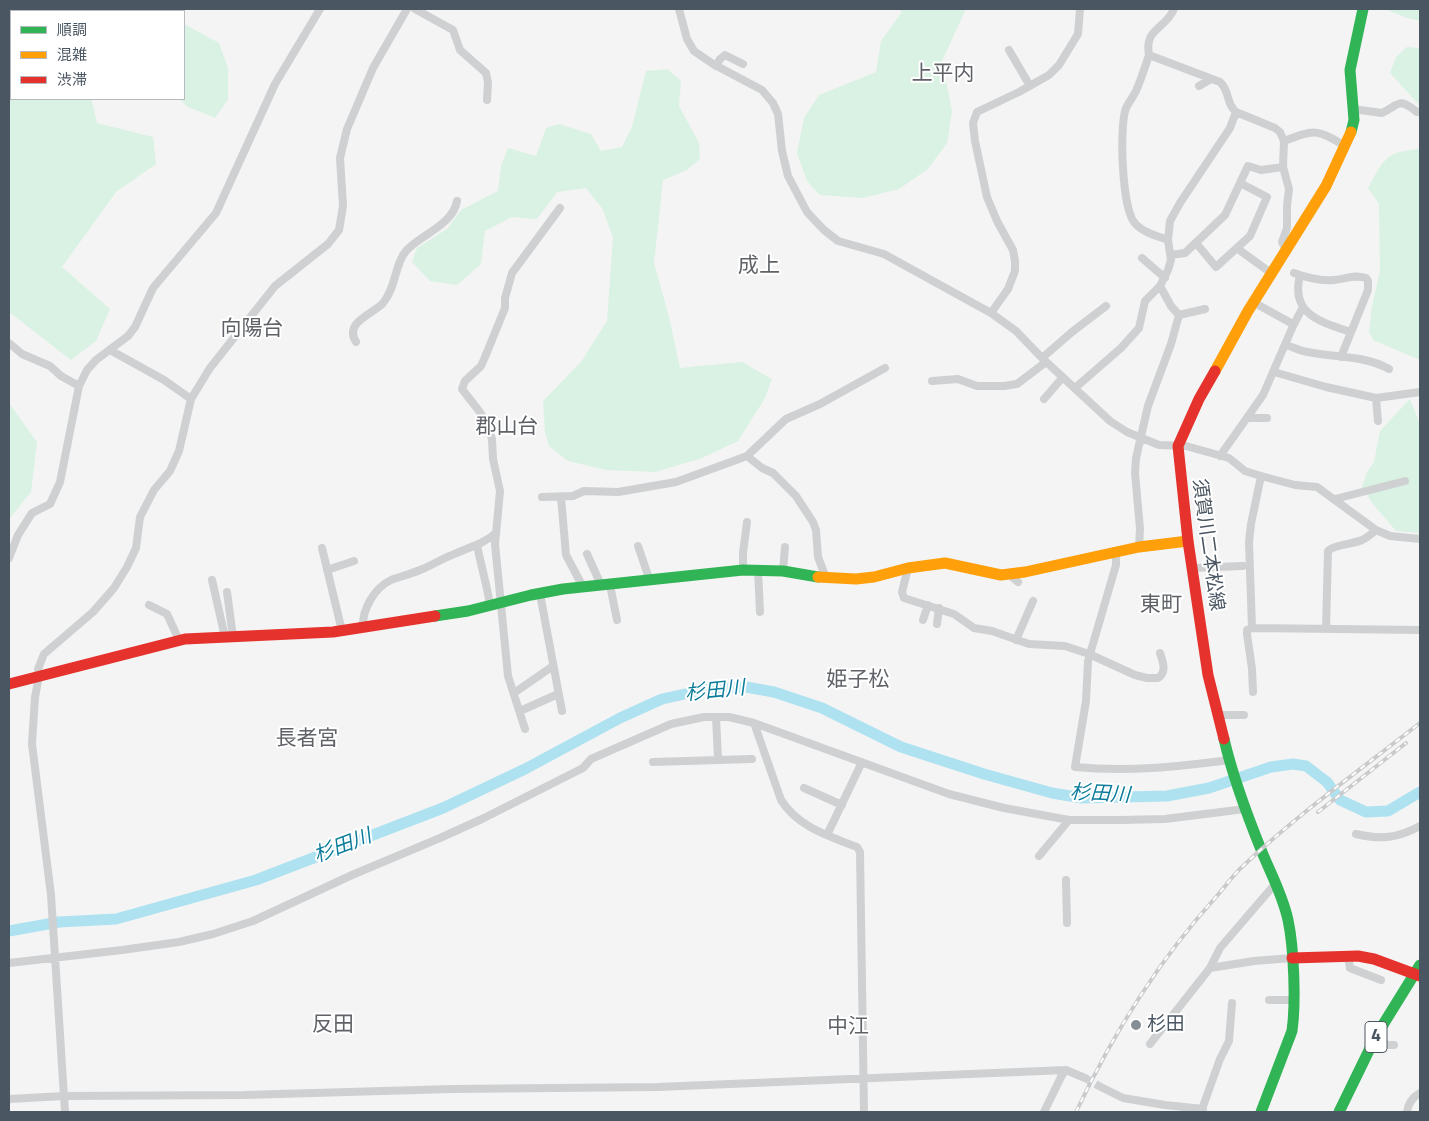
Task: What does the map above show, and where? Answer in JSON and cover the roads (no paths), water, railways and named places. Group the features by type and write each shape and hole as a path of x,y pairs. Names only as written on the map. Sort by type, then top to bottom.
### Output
{"main road":[{"path":"1178,446 1199,399 1253,302 1321,194 1345,146 1353,125 1350,70 1363,9"},
{"name":"須賀川二本松線","path":"1178,446 1188,541 1208,675 1217,715 1229,763 1288,921 1292,958 1292,1031 1261,1112"},
{"path":"9,684 179,640 342,631 468,611 562,589 743,570 783,571 826,578 856,579 874,577 908,568 945,563 992,574 1009,574 1139,547 1188,541"},
{"path":"1292,958 1348,956 1374,960 1419,973"},
{"name":"4","path":"1349,1112 1365,1072 1388,1044 1405,1001 1419,973"},
{"name":"4","path":"1339,1112 1378,1032 1419,973"}],"street":[{"path":"9,558 18,535 32,513 50,504 60,482 80,391 79,386 87,370 96,360 128,336 153,288 216,213 275,84 320,9"},
{"path":"65,1112 51,895 32,744 35,697 39,676 38,669 44,654 93,612 114,588 127,567 136,548 140,517 154,490 170,471 179,451 191,398 210,368 275,286 328,244 339,230 343,206 340,158 347,128 373,68 407,9"},
{"path":"415,9 453,30 460,50 486,73 488,100"},
{"path":"679,9 687,39 694,51 716,66 762,90 773,103 778,114 782,151 788,176 807,212 824,230 838,241 884,254 991,313 1016,331 1044,360 1110,421 1127,432 1159,445 1186,446 1229,458 1245,471 1260,476 1295,485 1317,486 1376,530 1390,536 1420,538"},
{"path":"991,313 1008,289 1015,271 1015,260 1013,250 997,221 987,197 975,141 974,123 977,112 999,103 1049,75 1059,65 1078,34 1080,9"},
{"path":"1168,240 1143,229 1135,223 1130,212 1123,178 1124,124 1126,110 1136,90 1149,55 1147,47 1148,38 1164,24 1174,9"},
{"path":"1009,50 1030,86"},
{"path":"716,66 726,54 743,64"},
{"path":"1149,55 1211,79 1224,86 1228,102 1236,112 1276,128 1280,132 1284,141 1283,167 1289,189 1287,228 1282,242 1286,250"},
{"path":"1199,86 1211,79"},
{"path":"1353,109 1382,113 1402,102 1417,112"},
{"path":"1075,388 1134,335 1140,324 1145,301 1160,286 1168,270 1171,255 1168,240 1170,221 1180,202 1230,128 1236,112"},
{"path":"1284,141 1312,132 1328,136 1345,146"},
{"path":"1171,255 1185,253 1225,215 1248,166 1261,170 1283,167"},
{"path":"1196,243 1216,267 1238,249 1250,236 1267,197 1240,183"},
{"path":"356,342 354,333 356,323 370,311 377,309 388,296 405,252 431,233 453,212 457,201"},
{"path":"525,729 508,676 496,604 495,544 500,492 493,459 492,439 486,422 462,389 462,385 481,366 485,358 505,308 505,298 512,273 560,208"},
{"path":"1238,249 1271,273"},
{"path":"1142,258 1165,278"},
{"path":"1341,357 1368,290 1368,281 1366,278 1356,276 1335,280 1321,280 1297,274 1297,295 1303,306 1313,317 1351,332"},
{"path":"1160,286 1171,306 1179,315"},
{"path":"1253,302 1293,326"},
{"path":"932,381 958,379 977,386 1017,384 1072,332 1106,306"},
{"path":"1220,456 1263,395 1303,306"},
{"path":"1179,315 1204,309"},
{"path":"1139,547 1140,529 1135,473 1140,438 1148,406 1171,344 1179,315"},
{"path":"9,343 22,354 50,366 61,376 79,386"},
{"path":"1286,345 1308,352 1365,359 1390,369"},
{"path":"110,350 164,380 191,398"},
{"path":"542,497 573,496 584,491 618,492 676,482 747,456 786,419 820,404 885,368"},
{"path":"1274,372 1326,388 1376,398 1420,392"},
{"path":"1044,399 1063,377"},
{"path":"1376,398 1378,421"},
{"path":"1247,418 1267,418"},
{"path":"747,456 762,468 773,473 796,496 813,522 816,530 818,557 826,578"},
{"path":"1252,628 1249,542 1260,476"},
{"path":"1335,499 1405,482"},
{"path":"561,497 566,555 583,587"},
{"path":"743,570 742,553 747,522"},
{"path":"1326,629 1328,551 1333,547 1341,547 1363,540 1376,530"},
{"path":"363,627 363,616 371,599 389,581 421,570 454,554 486,542 496,533"},
{"path":"478,545 480,561 496,604"},
{"path":"638,546 650,581"},
{"path":"783,571 785,547"},
{"path":"322,548 342,631"},
{"path":"1116,553 1116,565 1089,654 1084,715 1075,767 1124,770 1229,763"},
{"path":"587,554 606,585 617,620"},
{"path":"327,570 354,561"},
{"path":"1192,568 1243,566"},
{"path":"908,568 902,595 906,600 954,614 974,628 992,631 1028,644 1065,646 1089,654 1135,675 1152,679 1158,678 1163,674 1164,670 1160,653"},
{"path":"758,570 760,612"},
{"path":"1009,574 1018,582"},
{"path":"212,580 229,637"},
{"path":"227,592 229,637"},
{"path":"540,594 562,711"},
{"path":"1016,640 1033,601"},
{"path":"149,605 167,614 179,640"},
{"path":"923,620 928,605"},
{"path":"937,624 938,608"},
{"path":"1253,692 1252,669 1246,634 1247,630 1252,628 1420,630"},
{"path":"514,693 553,666"},
{"path":"520,711 558,694"},
{"path":"1217,715 1244,715"},
{"path":"716,717 718,759"},
{"path":"9,963 54,955 179,942 213,934 253,921 352,875 482,819 583,768 591,759 645,734 691,719 729,717 754,723 976,802 1069,820 1165,819 1245,808"},
{"path":"754,723 781,800 786,808 804,823 857,847 860,852 864,1112"},
{"path":"653,762 752,759"},
{"path":"827,835 862,762"},
{"path":"804,788 842,804"},
{"path":"1039,856 1069,820"},
{"path":"1356,834 1367,837 1390,838 1405,834 1420,826"},
{"path":"1066,880 1067,923"},
{"path":"1150,1044 1210,968 1220,948 1274,884"},
{"path":"1348,956 1350,968 1381,980"},
{"path":"1210,968 1261,960 1292,958"},
{"path":"1268,1000 1293,1000"},
{"path":"1099,1086 1123,1098 1202,1111 1220,1059 1229,1041 1232,1003"},
{"path":"1044,1112 1066,1070"},
{"path":"9,1099 64,1096 245,1095 451,1089 658,1087 1066,1070 1085,1078"},
{"path":"1408,1112 1409,1104 1414,1097 1420,1094"}],"waterway":[{"name":"杉田川","path":"9,931 59,922 116,919 256,880 443,808 525,769 620,718 662,699 708,689 746,687 774,692 822,708 901,747 984,774 1052,793 1082,798 1167,796 1209,788 1271,767 1293,764 1306,766 1327,782 1340,800 1366,812 1388,811 1420,792"}],"tunnel":[{"path":"1085,1078 1099,1086"}],"railway":[{"path":"1076,1112 1105,1054 1138,999 1195,921 1236,873 1308,810 1420,723"},
{"path":"1318,812 1406,743"}],"place":[{"name":"杉田","path":"1136,1025"}],"district":[{"name":"上平内","path":"943,75"},
{"name":"成上","path":"759,267"},
{"name":"向陽台","path":"252,330"},
{"name":"郡山台","path":"507,428"},
{"name":"東町","path":"1161,606"},
{"name":"姫子松","path":"858,681"},
{"name":"長者宮","path":"307,740"},
{"name":"反田","path":"333,1026"},
{"name":"中江","path":"848,1028"}]}
